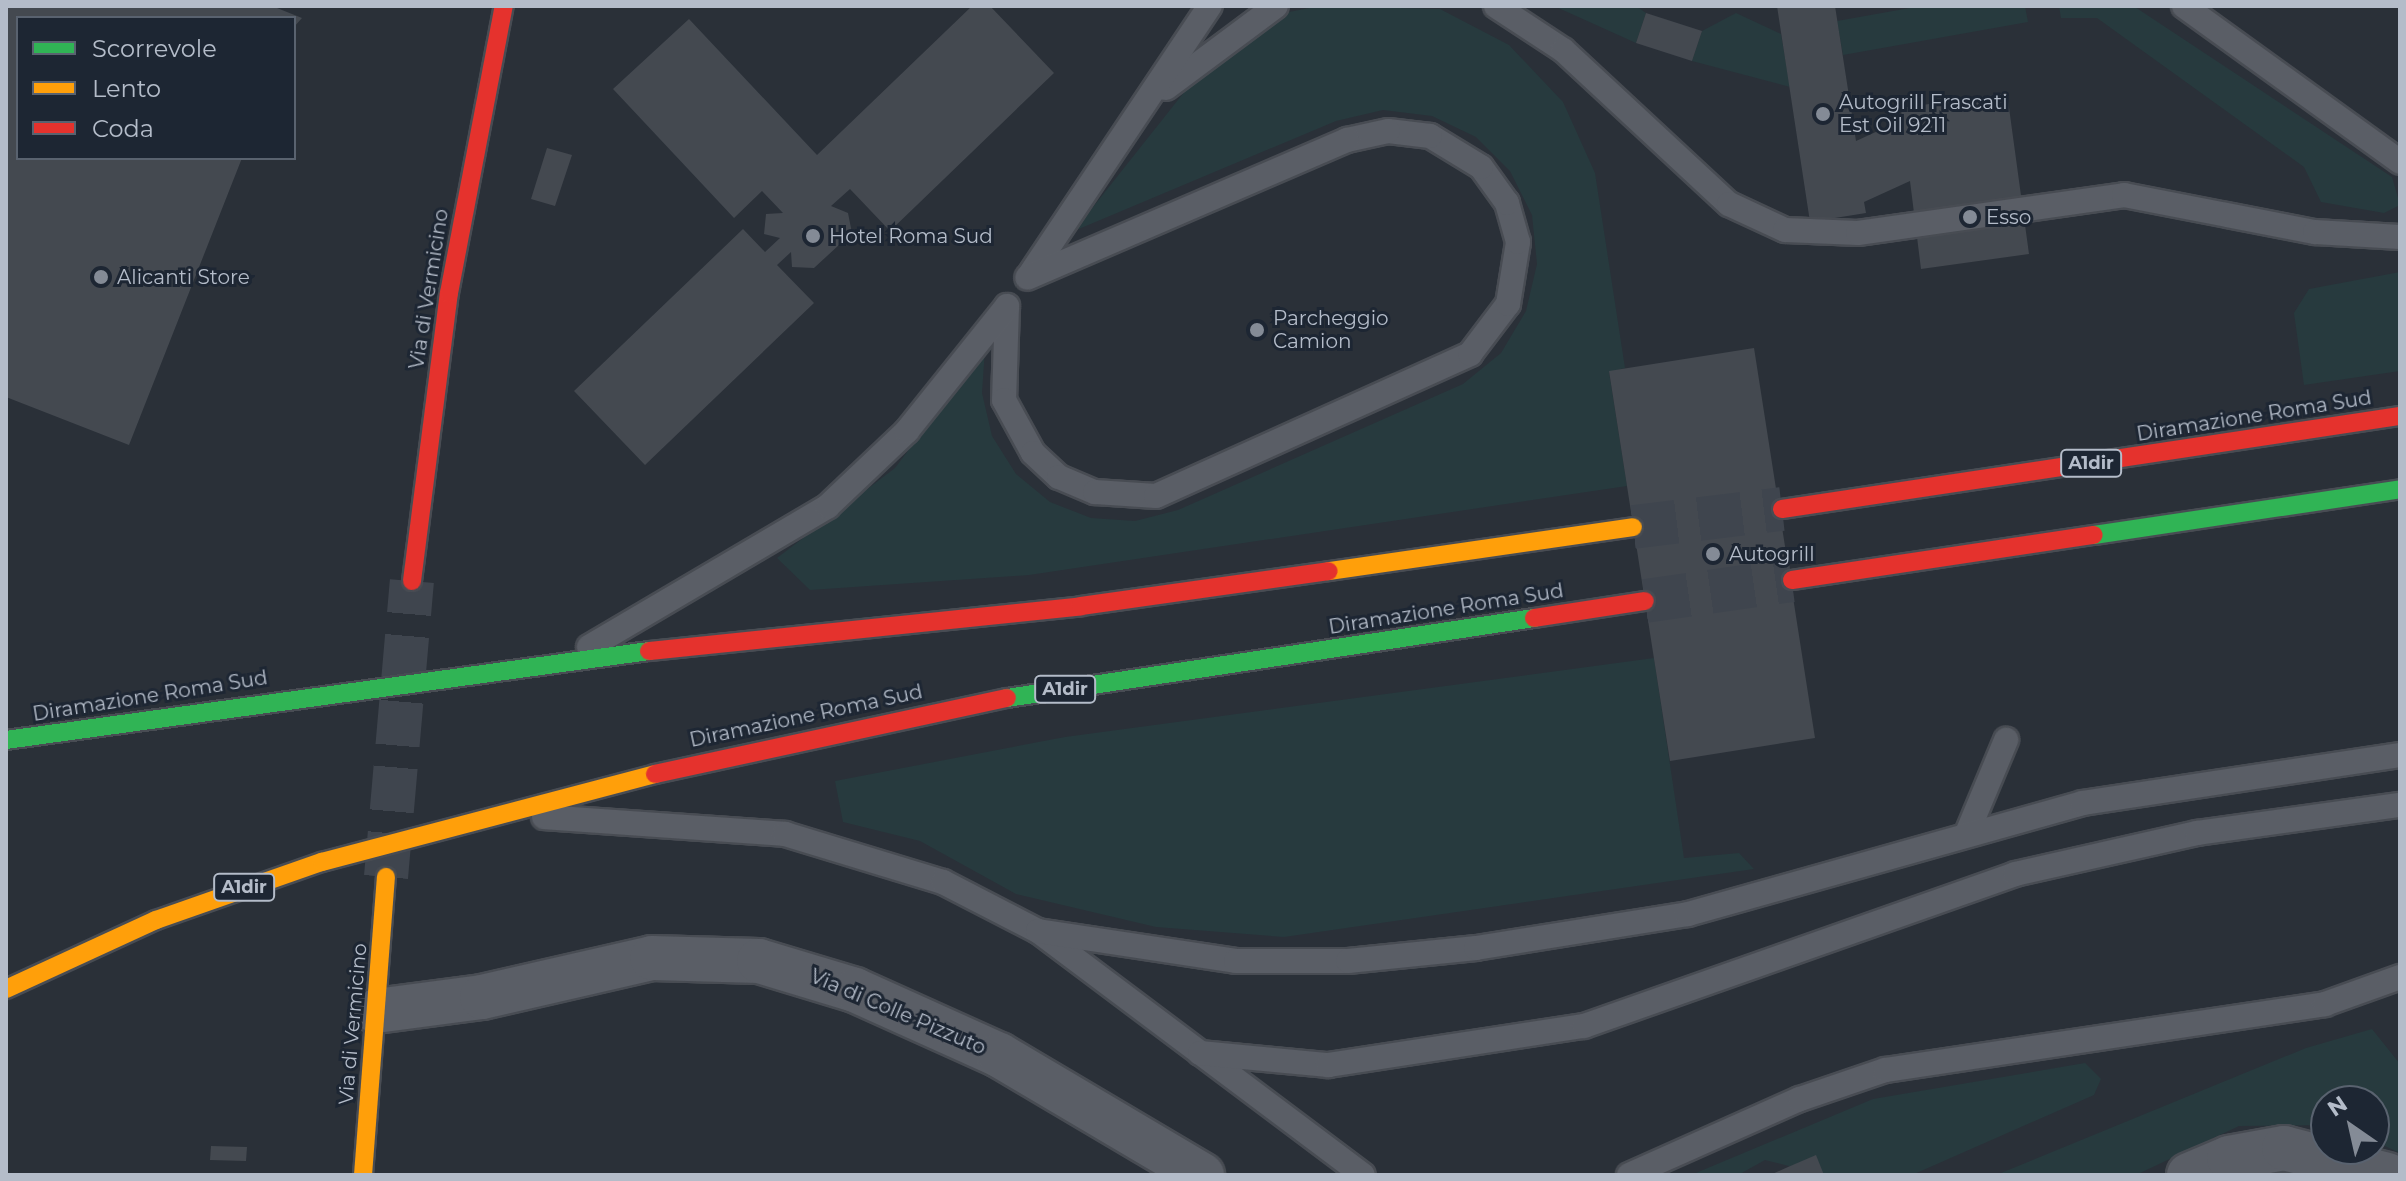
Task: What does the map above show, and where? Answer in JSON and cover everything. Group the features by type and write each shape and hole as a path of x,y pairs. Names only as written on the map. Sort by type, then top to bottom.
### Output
{"main road":[{"name":"Via di Vermicino","path":"412,581 449,293 504,6"},
{"name":"Diramazione Roma Sud","path":"1782,509 2400,416"},
{"path":"1792,580 2400,489"},
{"name":"Diramazione Roma Sud","path":"6,740 566,659 1081,606 1633,527"},
{"name":"Diramazione Roma Sud","path":"6,989 196,904 494,816 909,715 1645,601"},
{"name":"Via di Vermicino","path":"363,1175 386,877"}],"street":[{"name":"Via di Colle Pizzuto","path":"376,1011 482,997 652,958 759,961 855,990 999,1055 1202,1175"},
{"path":"2189,1175 2243,1154 2284,1148 2388,1175"}],"lane":[{"path":"566,659 828,506 907,431 1027,278 1151,100 1210,6"},
{"path":"1151,100 1276,6"},
{"path":"1496,6 1563,50 1729,204 1785,230 1858,233 2124,195 2315,232 2400,237"},
{"path":"2184,6 2400,162"},
{"path":"1007,306 1004,400 1033,453 1059,477 1095,492 1156,496 1470,354 1508,304 1518,242 1507,203 1474,161 1430,136 1388,131 1347,140 1027,278"},
{"path":"1968,831 2006,740"},
{"path":"1038,931 1205,959 1414,956 1688,914 1968,831 2108,798 2400,755"},
{"path":"1200,1053 1296,1067 1358,1063 1584,1026 2015,874 2197,833 2400,805"},
{"path":"494,816 691,823 819,840 912,869 1038,931 1363,1175"},
{"path":"1629,1175 1800,1099 1885,1070 2325,1004 2400,977"}],"green space":[{"path":"1319,6 1440,9 1509,45 1563,102 1595,173 1625,368 1609,372 1627,486 1029,575 810,590 777,558 895,468 985,349 982,393 992,436 1016,474 1050,502 1091,518 1135,521 1178,510 1463,384 1501,353 1526,311 1537,264 1532,215 1510,171 1476,137 1432,116 1383,110 1336,121 1074,231 1216,52 1284,13"},
{"path":"1554,6 1636,6 1646,13 1636,43"},
{"path":"1921,6 2025,6 2028,22 1843,55 1837,21"},
{"path":"2059,6 2135,7 2392,177 2400,205 2384,213 2321,202 2304,167 2097,18 2061,18"},
{"path":"1736,13 1781,34 1790,87 1692,61 1702,31"},
{"path":"2400,272 2400,371 2304,385 2294,313 2309,289"},
{"path":"1654,658 1684,858 1739,853 1754,869 1284,937 1156,927 1016,894 920,841 843,822 835,781 1065,737"},
{"path":"2372,1029 2400,1064 2400,1153 2390,1148 2390,1085 2310,1085 2310,1125 2239,1126 2136,1175 1996,1175 2306,1048"},
{"path":"2085,1063 2101,1079 2094,1095 1912,1175 1824,1175 1765,1160 1738,1175 1691,1175 1873,1099"}],"building":[{"name":"Alicanti Store","path":"6,6 272,6 302,18 296,25 296,16 16,16 16,160 241,160 129,445 6,397"},
{"name":"Hotel Roma Sud","path":"972,6 990,6 1054,73 890,231 850,189 831,206 848,213 852,233 814,268 792,267 791,252 777,265 814,303 645,465 574,391 743,229 765,252 780,238 764,234 766,214 783,213 762,191 734,218 613,89 689,19 817,155"},
{"path":"1777,6 1835,6 1856,141 1902,120 1901,108 2007,93 2029,254 1921,269 1910,181 1864,202 1866,213 1810,222"},
{"path":"1646,13 1702,31 1692,61 1636,43"},
{"path":"547,148 572,155 555,206 531,199"},
{"name":"Autogrill","path":"1754,348 1815,738 1670,761 1609,371"},
{"path":"211,1146 247,1147 246,1161 210,1160"},
{"path":"1816,1155 1824,1175 1770,1175 1788,1167"}],"tunnel":[{"path":"1633,527 1782,509"},
{"path":"1645,601 1792,580"},
{"path":"386,877 412,581"}],"traffic: fast":[{"path":"2094,535 2400,489"},
{"path":"1007,698 1534,618"},
{"path":"6,740 649,651"}],"traffic: slow":[{"path":"1329,571 1633,527"},
{"path":"6,989 156,920 322,862 655,774"},
{"path":"363,1175 386,877"}],"traffic: jam":[{"path":"412,581 449,293 504,6"},
{"path":"1782,509 2400,416"},
{"path":"1792,580 2094,535"},
{"path":"649,651 1081,606 1329,571"},
{"path":"1534,618 1645,601"},
{"path":"655,774 1007,698"}],"place":[{"name":"Autogrill Frascati Est Oil 9211","path":"1823,114"},
{"name":"Esso","path":"1970,217"},
{"name":"Hotel Roma Sud","path":"813,236"},
{"name":"Alicanti Store","path":"101,277"},
{"name":"Parcheggio Camion","path":"1257,330"},
{"name":"Autogrill","path":"1713,554"}]}
